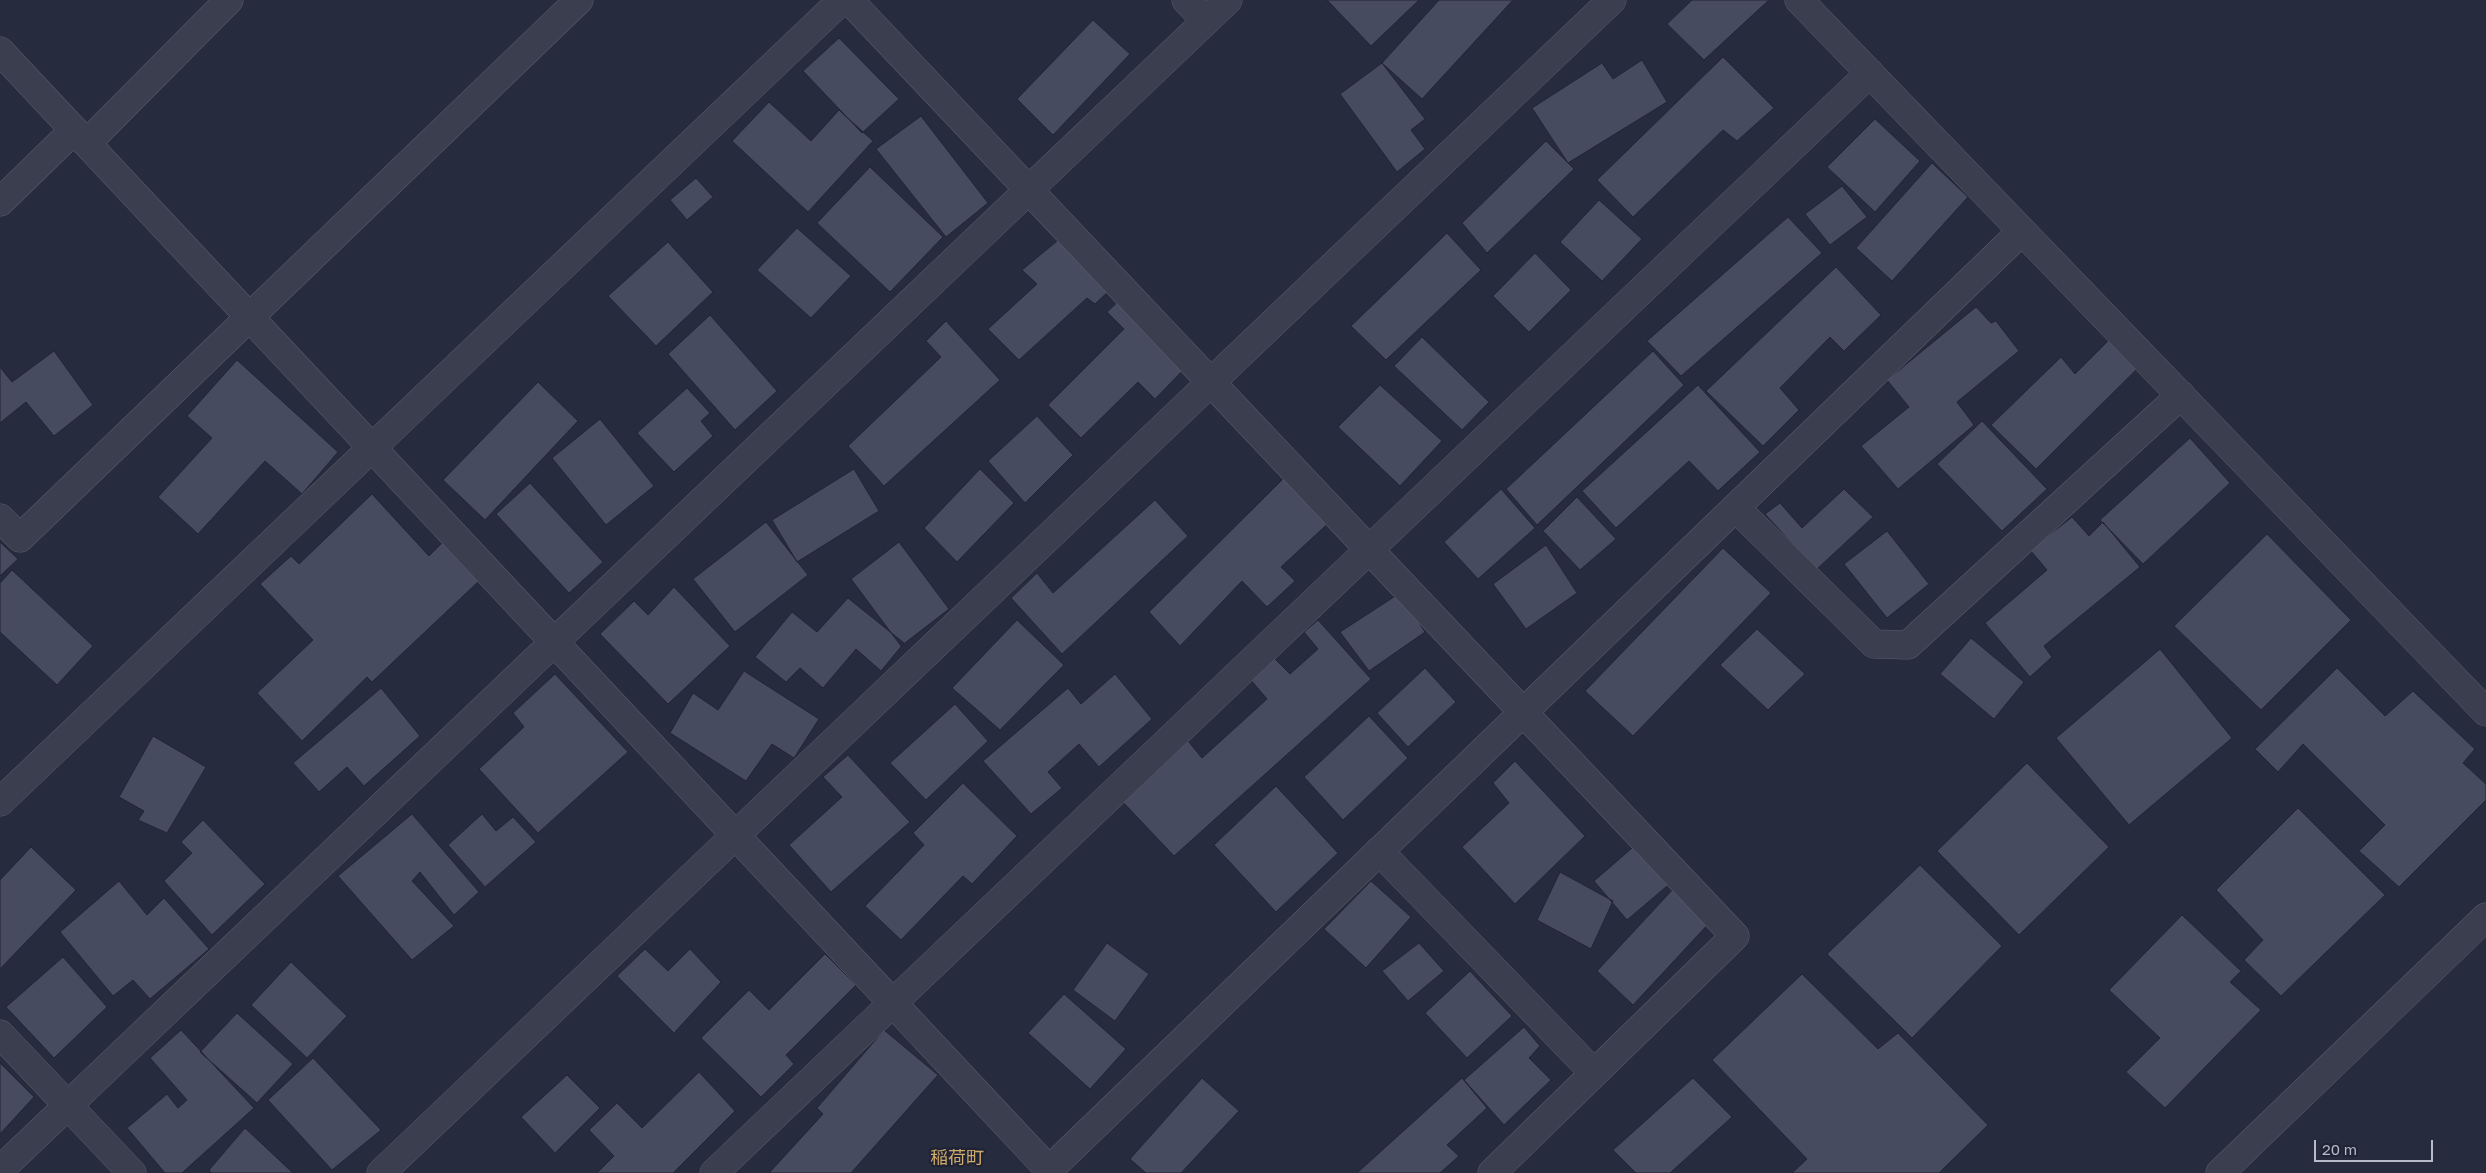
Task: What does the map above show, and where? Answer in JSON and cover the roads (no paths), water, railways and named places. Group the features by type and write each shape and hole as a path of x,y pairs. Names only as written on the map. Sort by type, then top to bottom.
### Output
{"street":[{"path":"0,202 81,137 229,0"},
{"path":"0,518 20,538 251,318 579,0"},
{"path":"0,802 842,0"},
{"path":"849,0 1734,936 1492,1173"},
{"path":"1186,0 1206,21"},
{"path":"0,1170 1228,0"},
{"path":"381,1173 1612,0"},
{"path":"1799,0 2486,712"},
{"path":"0,51 1051,1172 1379,851 2022,231"},
{"path":"714,1173 1870,73"},
{"path":"1736,508 1874,644 1908,645 2180,396"},
{"path":"1379,851 1594,1073"},
{"path":"2220,1173 2486,917"},
{"path":"0,1034 132,1173"}],"district":[{"name":"稲荷町","path":"957,1158"}]}
